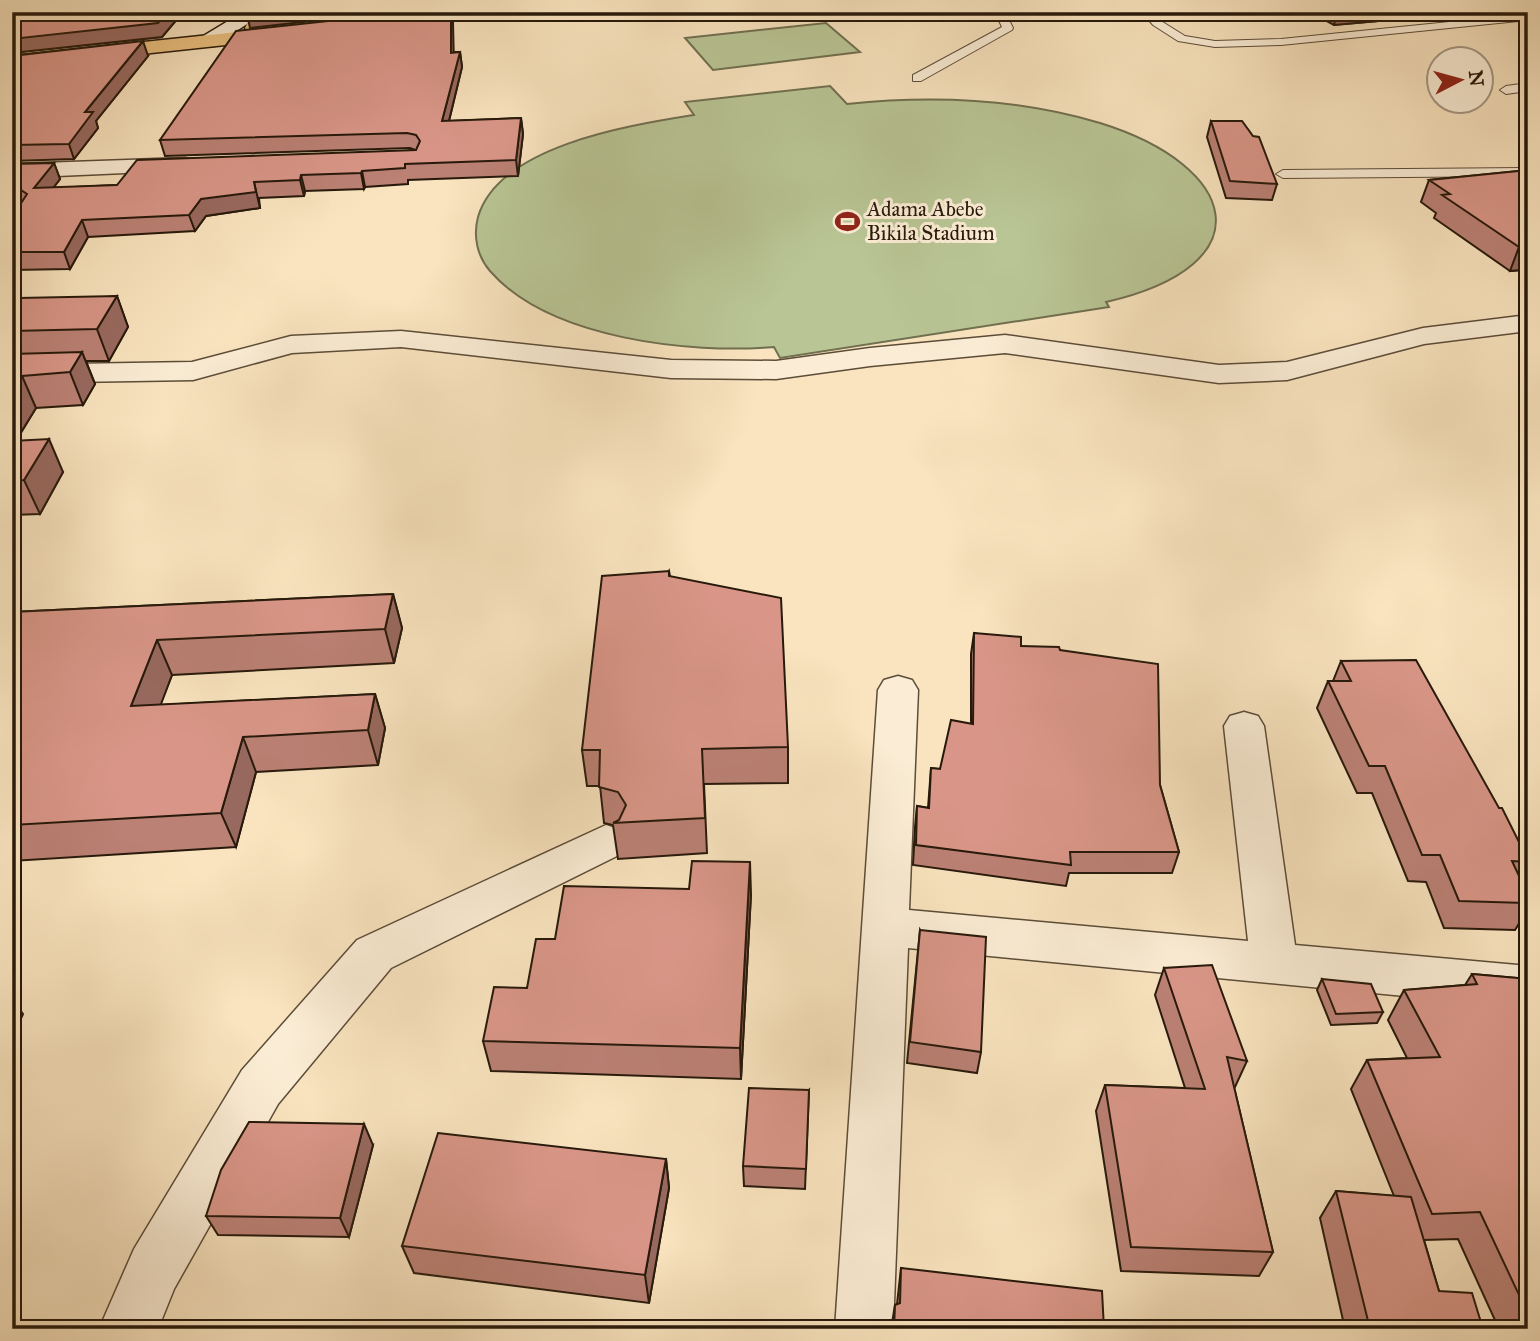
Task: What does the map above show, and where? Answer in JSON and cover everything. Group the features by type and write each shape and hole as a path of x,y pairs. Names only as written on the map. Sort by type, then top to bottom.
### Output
{"main road":[{"path":"12,62 398,12"},
{"path":"12,53 220,37 472,12"}],"street":[{"path":"215,62 220,37 256,12"},
{"path":"144,166 160,143"},
{"path":"12,171 211,164"},
{"path":"12,374 193,371 291,345 401,339 698,370 776,370 870,357 1005,345 1219,374 1287,371 1423,336 1528,323"},
{"path":"864,1329 898,690"},
{"path":"1244,726 1274,963"},
{"path":"128,1329 154,1269 260,1087 374,954 606,842"},
{"path":"886,928 1528,987"}],"lane":[{"path":"917,78 1008,28 1000,12"},
{"path":"1147,12 1157,23 1182,39 1215,44 1281,42 1500,15 1528,17"},
{"path":"1506,90 1528,87"},
{"path":"1283,174 1528,172"}],"green space":[{"path":"826,23 860,52 713,70 685,38"},
{"name":"Adama Abebe Bikila Stadium","path":"830,86 847,104 943,99 975,101 1038,108 1100,123 1147,142 1182,164 1205,189 1216,215 1212,240 1193,264 1158,285 1106,302 1109,307 780,358 774,347 702,348 663,344 584,327 547,313 516,294 490,271 482,259 477,246 477,224 491,192 512,172 539,156 604,133 694,115 685,102"}],"building":[{"path":"22,12 167,12 158,23 12,39 12,16"},
{"path":"412,12 451,12 451,53 460,52 442,121 521,118 516,160 405,164 405,168 301,175 300,180 254,182 256,192 201,199 189,215 82,220 64,252 12,252 12,217 27,194 12,184 12,164 54,163 34,188 117,185 137,160 416,150 420,141 416,135 407,133 160,140 236,31"},
{"path":"143,41 85,112 93,112 69,144 12,145 12,56"},
{"path":"1211,121 1242,121 1253,136 1259,137 1277,184 1230,181"},
{"path":"1528,170 1528,246 1519,247 1442,195 1450,194 1429,180"},
{"path":"117,296 97,329 12,331 12,305 19,298"},
{"path":"82,352 70,372 22,376 12,391 12,354"},
{"path":"49,439 24,480 12,481 12,441"},
{"path":"669,571 669,576 781,598 788,747 702,749 705,818 613,823 619,820 626,805 618,792 599,787 600,750 582,750 602,576"},
{"path":"393,594 385,629 157,640 131,706 375,694 368,730 243,737 221,813 12,825 12,757 16,749 12,749 12,612"},
{"path":"974,633 1021,637 1021,646 1059,647 1060,650 1158,664 1160,785 1179,852 1070,852 1071,865 916,845 917,806 929,808 931,768 940,769 951,720 973,724"},
{"path":"1416,660 1499,808 1502,808 1528,860 1512,861 1528,895 1528,903 1459,901 1440,855 1422,855 1385,766 1369,766 1328,681 1351,681 1341,661"},
{"path":"692,861 750,862 740,1048 483,1041 494,987 527,988 536,939 555,939 564,886 689,889"},
{"path":"920,930 986,937 981,1052 910,1042"},
{"path":"1212,965 1247,1061 1227,1057 1273,1252 1131,1247 1105,1085 1205,1089 1164,968"},
{"path":"1472,974 1528,979 1528,1314 1480,1212 1432,1214 1367,1060 1440,1057 1404,990 1477,984"},
{"path":"1322,979 1371,984 1383,1012 1336,1014"},
{"path":"749,1088 809,1090 806,1169 743,1166"},
{"path":"249,1122 364,1124 340,1218 206,1216 221,1170"},
{"path":"438,1133 666,1159 645,1275 402,1246"},
{"path":"1336,1191 1411,1197 1439,1291 1472,1293 1483,1329 1370,1329"},
{"path":"901,1268 1102,1291 1104,1329 894,1329 895,1305 900,1303"}],"place":[{"name":"Adama Abebe Bikila Stadium","path":"847,221"}]}
